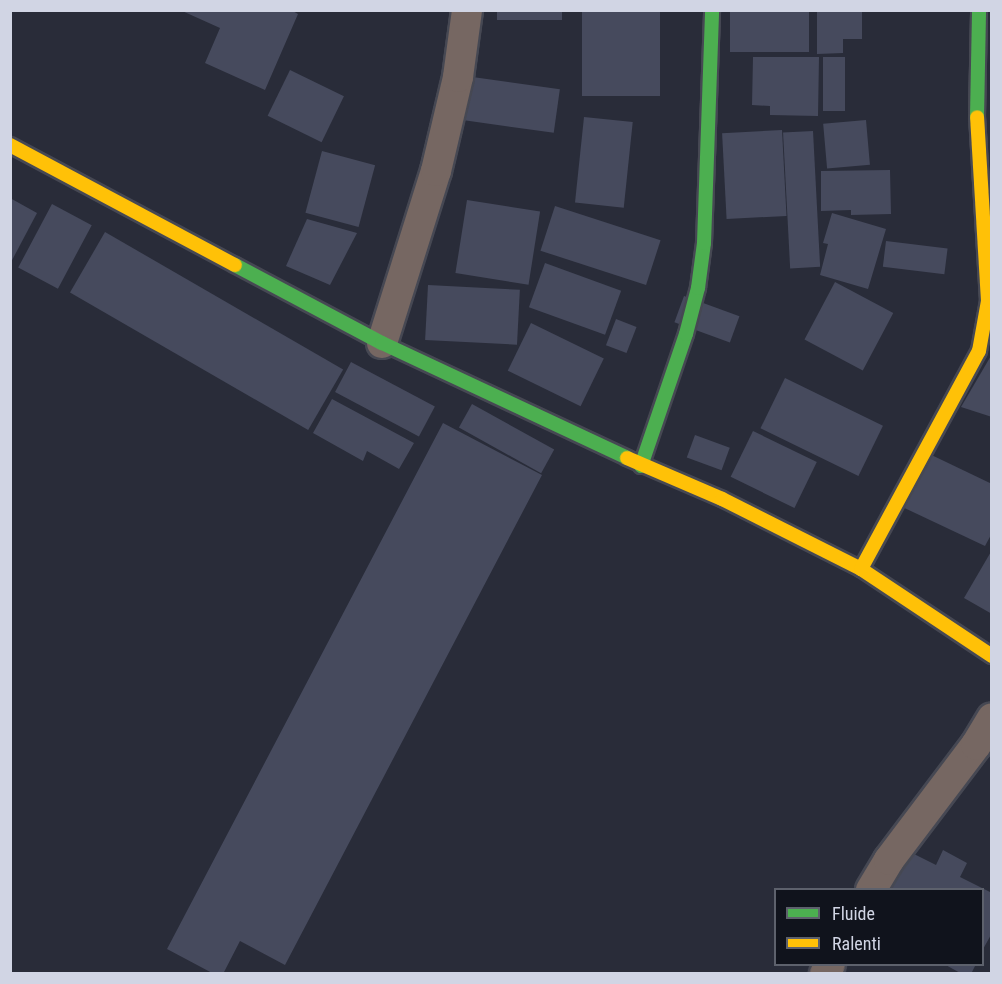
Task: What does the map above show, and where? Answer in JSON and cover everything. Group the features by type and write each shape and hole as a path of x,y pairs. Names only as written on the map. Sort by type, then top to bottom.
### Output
{"street":[{"path":"382,343 436,171 458,77 467,10"},
{"path":"641,466 686,334 698,288 704,243 712,10"},
{"path":"861,569 979,351 985,327 988,301 976,93 979,10"},
{"path":"10,145 382,343 641,466 722,499 861,569 992,656"},
{"path":"872,888 889,860 976,745 992,718"}],"building":[{"path":"180,10 291,10 298,14 265,90 205,63 220,28"},
{"path":"497,10 562,10 562,20 497,20"},
{"path":"582,10 660,10 660,96 582,96"},
{"path":"730,10 809,10 809,52 730,52"},
{"path":"817,10 862,10 862,39 843,39 843,53 817,54"},
{"path":"753,57 819,57 818,116 770,115 770,106 752,105"},
{"path":"823,57 845,57 845,111 823,111"},
{"path":"290,70 344,96 322,142 268,116"},
{"path":"444,73 560,89 554,133 438,117"},
{"path":"584,117 633,122 624,208 575,203"},
{"path":"866,120 870,165 827,169 823,124"},
{"path":"782,130 787,216 727,219 722,133"},
{"path":"813,131 820,267 790,268 783,133"},
{"path":"322,151 375,165 359,227 305,213"},
{"path":"890,170 891,214 851,215 851,210 821,211 821,171"},
{"path":"10,198 37,213 10,264"},
{"path":"467,200 540,212 529,285 455,273"},
{"path":"52,204 92,225 58,289 18,268"},
{"path":"555,206 661,240 646,285 540,251"},
{"path":"832,213 886,229 868,289 820,275 828,244 823,243"},
{"path":"307,219 357,233 330,285 286,266"},
{"path":"105,232 343,370 308,430 70,293"},
{"path":"886,241 948,249 944,274 883,267"},
{"path":"545,263 621,291 605,335 529,307"},
{"path":"835,282 893,313 863,370 804,339"},
{"path":"428,285 520,290 517,345 425,340"},
{"path":"684,296 739,316 730,342 674,322"},
{"path":"616,319 637,327 627,353 606,345"},
{"path":"531,323 604,359 581,406 508,371"},
{"path":"992,354 992,417 961,407"},
{"path":"351,362 435,407 419,437 335,392"},
{"path":"785,378 883,426 858,476 760,428"},
{"path":"332,399 414,443 399,469 367,451 363,461 313,433"},
{"path":"472,404 554,450 541,473 459,428"},
{"path":"443,423 542,475 285,965 240,941 223,974 214,974 167,949"},
{"path":"753,431 817,462 794,508 731,477"},
{"path":"695,435 730,448 722,470 687,458"},
{"path":"921,450 992,484 992,533 985,546 896,504"},
{"path":"992,550 992,614 964,598"},
{"path":"902,848 936,865 943,850 967,863 960,877 982,888 881,888"},
{"path":"984,889 992,893 992,933 984,947"},
{"path":"948,966 975,966 971,974 962,974"}],"traffic: fast":[{"path":"641,466 686,334 698,288 704,243 712,10"},
{"path":"977,117 979,10"},
{"path":"235,265 382,343 627,458"}],"traffic: slow":[{"path":"861,569 979,351 988,301 977,117"},
{"path":"10,145 235,265"},
{"path":"627,458 722,499 861,569 992,656"}]}
